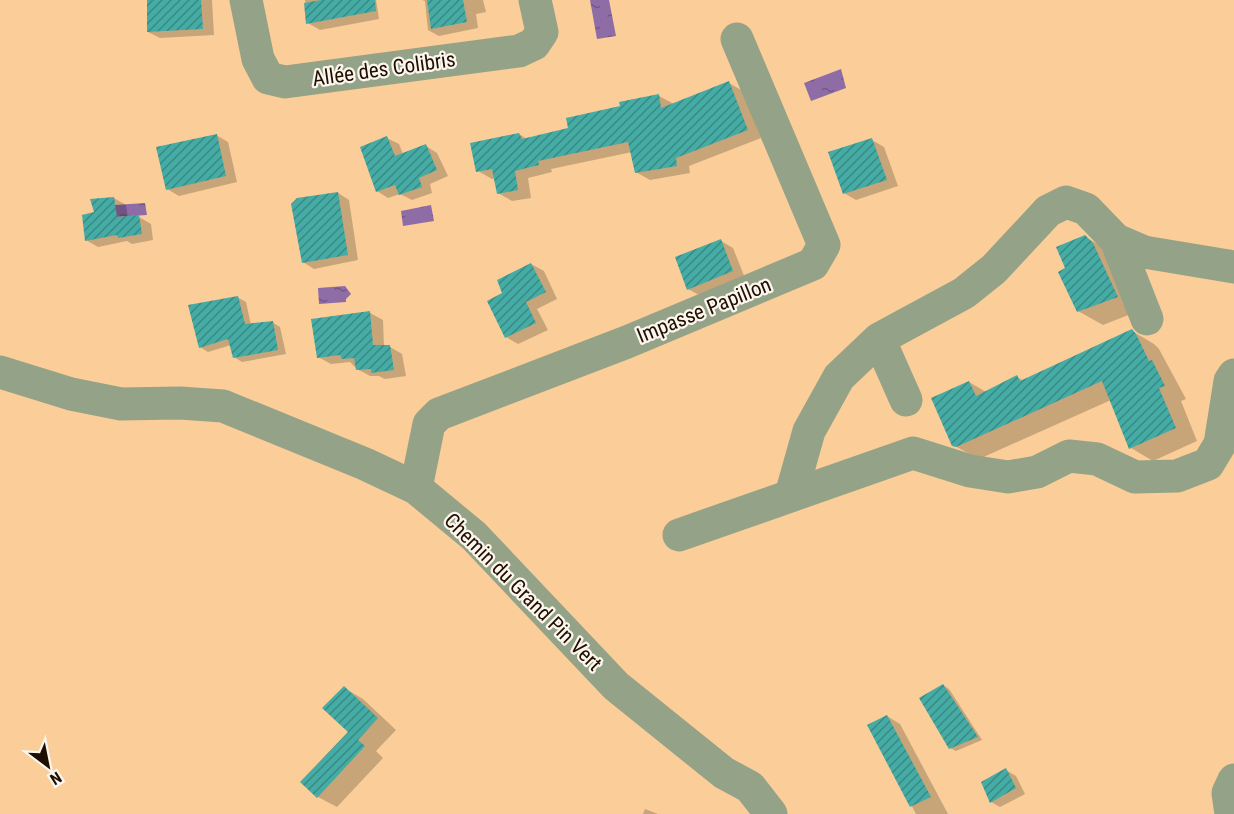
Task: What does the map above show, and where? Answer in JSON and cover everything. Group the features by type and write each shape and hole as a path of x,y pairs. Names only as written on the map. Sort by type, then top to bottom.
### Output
{"street":[{"name":"Allée des Colibris","path":"246,0 258,59 268,78 285,82 519,51 534,44 542,32 535,0"},
{"name":"Impasse Papillon","path":"416,488 429,424 439,414 627,342 813,264 824,245 737,39"},
{"path":"791,495 809,431 839,377 879,339 964,293 994,269 1048,211 1066,202 1086,208 1116,240 1147,319"},
{"path":"1116,240 1144,252 1234,267"},
{"path":"879,339 906,400"},
{"name":"Chemin du Grand Pin Vert","path":"0,372 71,394 121,404 180,403 223,406 365,464 416,488 474,536 616,686 724,773 750,787 771,814"},
{"path":"679,536 913,453 970,471 1008,477 1037,472 1069,456 1097,459 1135,477 1177,476 1208,464 1220,444 1230,381 1234,375"},
{"path":"1231,814 1228,793 1234,780"}],"water":[{"path":"590,0 609,0 616,36 597,39"},
{"path":"841,69 846,88 811,101 804,83"},
{"path":"145,203 147,215 115,217 115,205"},
{"path":"431,205 434,221 403,226 401,211"},
{"path":"345,286 351,294 346,302 319,304 318,288"}],"building":[{"path":"147,0 201,0 203,29 147,32"},
{"path":"321,0 375,0 376,11 306,24 304,3"},
{"path":"427,0 463,0 467,22 431,29"},
{"path":"729,81 748,130 676,158 677,166 635,173 628,142 538,161 539,165 515,171 518,190 497,194 492,169 476,172 470,143 519,133 522,139 568,128 566,118 620,106 619,102 659,94 661,108"},
{"path":"217,134 226,176 166,190 156,147"},
{"path":"387,136 395,156 426,144 437,170 419,178 422,187 399,195 395,185 376,192 360,147"},
{"path":"872,138 887,180 843,194 828,152"},
{"path":"338,192 348,255 302,263 291,204 297,198"},
{"path":"114,197 117,217 139,215 142,234 118,238 117,235 85,241 82,215 94,212 90,199"},
{"path":"1085,235 1093,243 1118,297 1077,312 1058,272 1065,268 1056,247"},
{"path":"721,239 733,271 687,290 675,257"},
{"path":"531,263 546,292 526,302 536,323 505,338 487,301 502,293 497,280"},
{"path":"238,296 245,324 273,321 278,350 233,358 228,339 199,348 188,305"},
{"path":"370,311 373,345 390,345 394,370 371,373 371,369 356,370 354,358 342,359 340,355 317,358 311,319"},
{"path":"1132,329 1165,386 1159,388 1176,428 1129,449 1102,381 956,447 952,446 931,398 969,381 976,396 1017,375 1020,381"},
{"path":"943,684 978,737 949,749 919,698"},
{"path":"344,686 378,718 358,740 365,746 317,798 300,782 348,732 322,708"},
{"path":"887,715 931,797 910,807 867,725"},
{"path":"1006,768 1016,788 990,803 981,782"}]}
